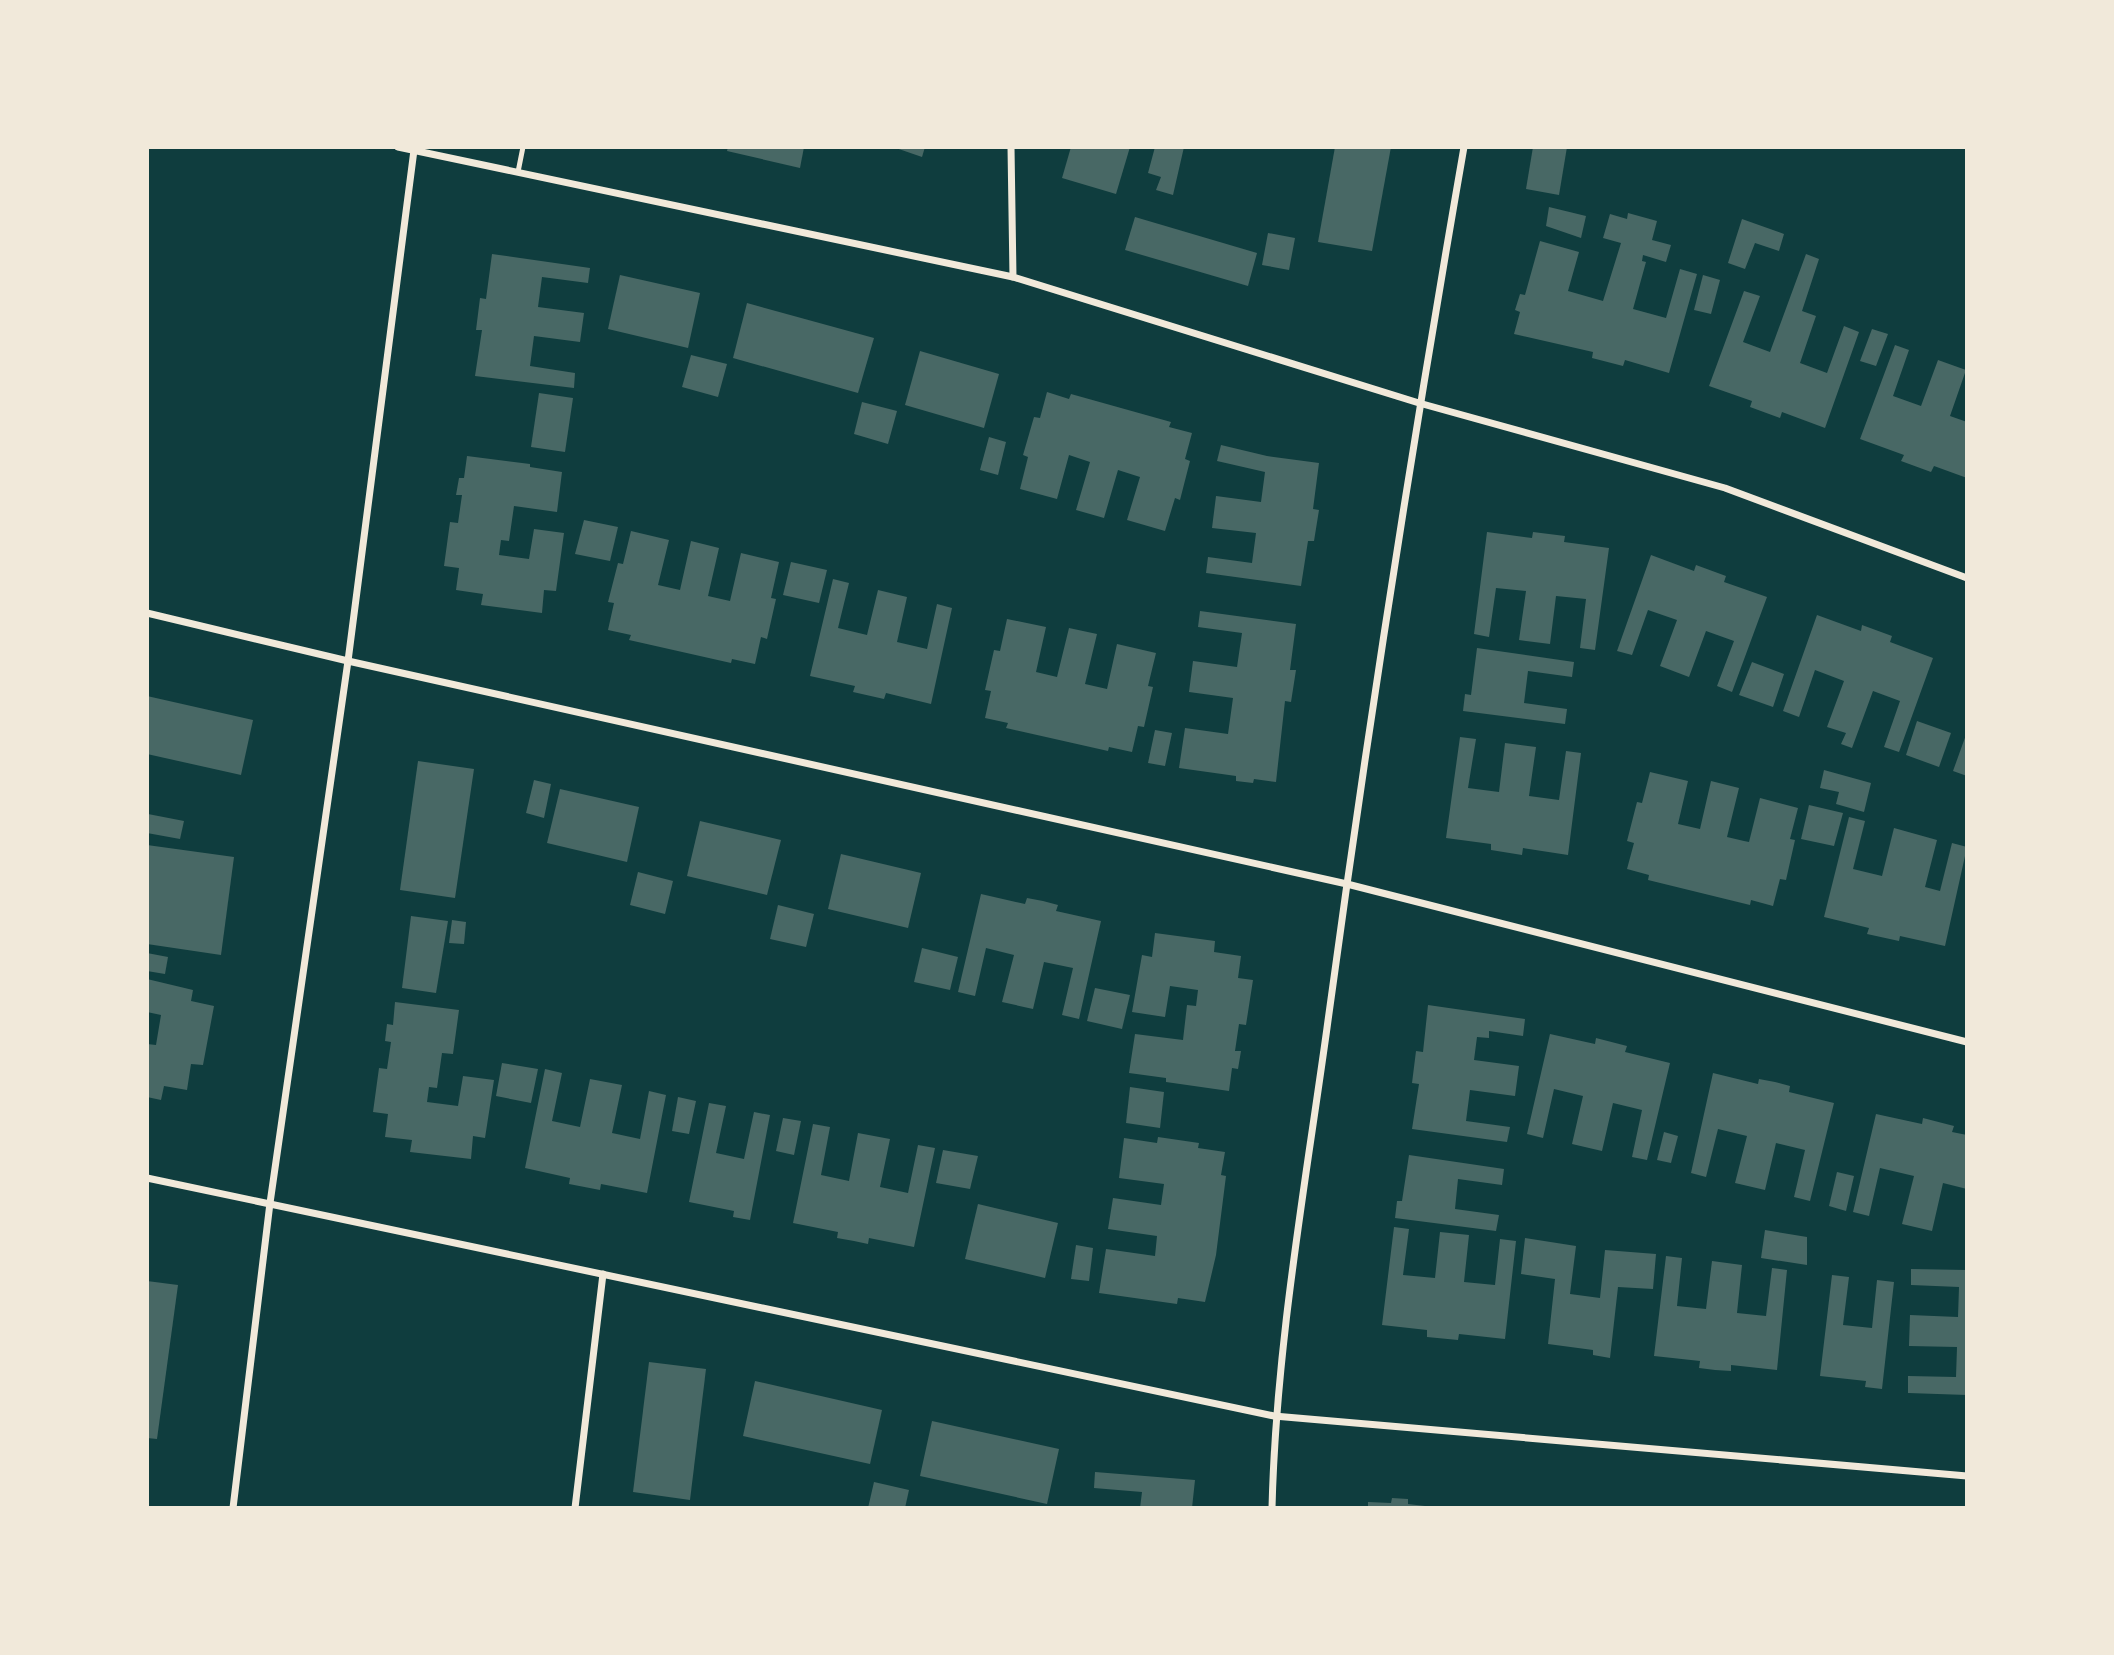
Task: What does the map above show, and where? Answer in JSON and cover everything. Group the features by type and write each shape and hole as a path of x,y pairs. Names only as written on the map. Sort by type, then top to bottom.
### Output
{"street":[{"path":"398,147 1013,277 1419,403 1724,488 1967,578"},
{"path":"1011,147 1013,277"},
{"path":"1272,1508 1274,1416 1347,884 1419,403 1464,147"},
{"path":"233,1508 270,1203 348,661 414,150"},
{"path":"147,613 348,661 1347,884 1967,1042"},
{"path":"147,1178 1274,1416 1967,1476"},
{"path":"575,1508 603,1275"}],"lane":[{"path":"518,172 523,147"}],"building":[{"path":"728,147 804,147 800,168 727,151"},
{"path":"893,147 925,147 922,157"},
{"path":"1071,147 1130,147 1116,194 1062,178"},
{"path":"1155,147 1184,147 1173,195 1156,190 1161,177 1148,173"},
{"path":"1335,147 1391,147 1372,251 1318,242"},
{"path":"1533,147 1567,147 1559,195 1526,189"},
{"path":"1549,207 1586,216 1581,238 1546,226"},
{"path":"1628,213 1657,221 1652,240 1671,245 1666,262 1643,255 1642,261 1646,262 1633,309 1666,318 1680,269 1697,274 1669,373 1625,360 1623,366 1592,358 1593,352 1514,334 1520,312 1515,310 1520,294 1525,295 1540,241 1579,252 1568,291 1603,301 1621,243 1603,238 1610,214 1627,219"},
{"path":"1135,217 1257,253 1248,286 1125,250"},
{"path":"1742,219 1784,234 1779,251 1755,243 1745,269 1728,263"},
{"path":"1268,233 1295,238 1289,270 1262,265"},
{"path":"492,254 590,268 588,283 542,277 538,307 584,313 580,342 534,336 530,366 575,373 574,388 475,376 482,330 476,330 480,298 486,299"},
{"path":"1806,254 1819,259 1802,311 1816,316 1800,363 1827,373 1844,326 1859,332 1825,428 1782,412 1780,418 1750,407 1752,401 1709,386 1744,291 1760,296 1743,342 1770,352"},
{"path":"620,275 700,293 688,348 608,329"},
{"path":"1703,275 1720,280 1711,314 1694,310"},
{"path":"747,303 874,338 858,393 733,358"},
{"path":"1872,329 1888,334 1876,366 1860,361"},
{"path":"1895,345 1909,350 1893,396 1921,406 1938,360 1966,370 1950,416 1967,422 1967,478 1934,466 1931,472 1901,461 1904,455 1860,439"},
{"path":"920,351 999,374 984,428 905,405"},
{"path":"691,355 727,364 718,397 682,387"},
{"path":"1047,392 1069,399 1071,394 1171,422 1169,427 1192,433 1185,459 1190,461 1180,500 1175,498 1165,531 1127,520 1140,477 1118,470 1104,518 1076,510 1090,462 1069,455 1057,499 1020,489 1028,457 1023,455 1034,417 1040,418"},
{"path":"539,393 573,398 565,452 531,447"},
{"path":"862,402 897,411 888,444 854,434"},
{"path":"989,437 1006,442 998,475 980,470"},
{"path":"1221,445 1267,456 1319,463 1313,509 1319,510 1314,541 1308,541 1301,586 1206,573 1208,557 1252,563 1256,533 1212,528 1216,496 1261,502 1265,472 1217,461"},
{"path":"467,456 530,464 530,467 562,472 557,512 514,506 509,541 501,540 499,555 529,559 534,529 564,533 556,591 544,590 542,613 481,605 483,594 456,590 459,568 444,566 450,522 458,523 462,495 456,495 459,478 464,478"},
{"path":"584,520 618,527 610,561 575,554"},
{"path":"631,531 669,540 658,585 680,590 691,541 719,548 708,596 730,601 741,553 779,562 771,598 776,599 767,639 761,637 755,664 732,659 731,663 629,640 631,635 608,630 614,603 608,602 618,563 623,564"},
{"path":"1487,532 1532,538 1533,532 1565,536 1564,542 1609,548 1595,650 1580,648 1586,599 1556,596 1550,644 1519,640 1526,591 1496,588 1489,637 1474,634"},
{"path":"1651,555 1694,571 1696,565 1726,576 1724,582 1767,597 1732,692 1717,686 1734,641 1706,631 1689,677 1660,666 1677,620 1648,610 1632,655 1617,651"},
{"path":"791,562 827,570 819,603 783,595"},
{"path":"833,579 849,583 838,628 867,635 878,590 907,597 897,642 927,649 937,604 952,608 931,704 886,693 884,699 853,692 855,686 810,676"},
{"path":"1200,611 1296,624 1290,670 1296,670 1291,702 1285,701 1276,782 1254,779 1253,783 1236,781 1236,776 1179,768 1185,728 1228,734 1233,698 1189,692 1193,661 1237,667 1242,633 1198,627"},
{"path":"1817,615 1861,631 1862,625 1892,636 1890,642 1933,658 1899,752 1884,747 1900,701 1873,691 1852,748 1841,744 1846,733 1827,727 1844,681 1815,670 1799,717 1783,711"},
{"path":"1007,619 1046,627 1036,672 1057,677 1069,628 1097,634 1085,684 1107,689 1117,644 1156,653 1148,686 1153,687 1144,727 1138,726 1132,752 1109,747 1108,751 1006,728 1008,723 985,718 991,691 985,690 994,650 1000,651"},
{"path":"1477,648 1574,662 1572,677 1528,671 1524,703 1567,709 1565,724 1463,711 1465,694 1471,695"},
{"path":"1752,662 1784,674 1773,707 1739,695"},
{"path":"147,696 253,720 241,775 147,754"},
{"path":"1917,721 1951,733 1939,767 1906,755"},
{"path":"1155,730 1172,733 1165,766 1148,763"},
{"path":"1967,732 1967,776 1953,771"},
{"path":"1460,737 1476,739 1468,788 1499,792 1505,743 1536,747 1529,796 1559,800 1566,751 1581,753 1568,855 1523,848 1522,855 1491,850 1491,844 1446,838"},
{"path":"418,761 474,769 455,898 400,890"},
{"path":"1824,770 1871,783 1864,812 1836,804 1839,792 1820,788"},
{"path":"1650,772 1688,781 1678,824 1700,829 1711,781 1739,788 1727,837 1749,842 1760,798 1798,808 1790,839 1795,840 1786,880 1780,879 1773,906 1751,900 1750,905 1648,880 1649,875 1627,869 1634,843 1627,841 1637,802 1642,803"},
{"path":"534,780 551,784 544,818 526,813"},
{"path":"560,789 639,807 627,862 547,843"},
{"path":"1809,805 1843,813 1834,846 1801,839"},
{"path":"148,814 184,821 180,839 147,833"},
{"path":"1849,817 1865,821 1853,869 1882,876 1894,828 1937,840 1925,887 1940,891 1952,843 1967,847 1945,946 1900,936 1899,941 1867,934 1869,928 1824,917"},
{"path":"700,821 781,840 767,895 687,876"},
{"path":"147,845 234,857 221,955 147,944"},
{"path":"841,854 921,873 908,928 828,909"},
{"path":"638,872 673,881 665,914 630,905"},
{"path":"981,894 1025,904 1027,898 1043,901 1058,905 1056,911 1101,921 1079,1019 1062,1015 1073,968 1044,962 1033,1009 1002,1002 1014,955 986,948 975,996 958,992"},
{"path":"778,905 814,914 806,947 770,939"},
{"path":"411,916 448,921 436,993 402,988"},
{"path":"452,920 466,922 464,944 449,943"},
{"path":"1155,933 1215,941 1214,952 1241,956 1238,978 1253,980 1246,1025 1239,1024 1235,1051 1241,1051 1238,1069 1232,1068 1229,1091 1166,1082 1166,1078 1129,1073 1135,1034 1183,1040 1187,1005 1196,1006 1198,990 1170,986 1165,1017 1132,1012 1142,955 1152,957"},
{"path":"922,948 958,957 950,990 914,982"},
{"path":"147,953 168,957 165,974 147,971"},
{"path":"147,979 193,990 191,1001 214,1006 203,1065 191,1064 187,1090 164,1086 161,1100 147,1097 147,1044 156,1045 161,1015 147,1012"},
{"path":"1095,988 1130,995 1122,1029 1087,1021"},
{"path":"395,1002 459,1010 453,1054 442,1053 437,1088 429,1087 427,1102 458,1106 463,1076 494,1080 485,1138 473,1136 471,1159 410,1152 412,1140 385,1137 388,1114 373,1112 379,1068 387,1069 391,1042 385,1041 387,1024 393,1025"},
{"path":"1428,1005 1525,1019 1523,1036 1489,1031 1489,1038 1477,1037 1474,1060 1519,1066 1515,1096 1470,1090 1466,1121 1510,1127 1507,1142 1412,1129 1419,1084 1412,1083 1416,1051 1423,1052"},
{"path":"1550,1034 1595,1044 1596,1038 1627,1046 1625,1052 1670,1063 1647,1160 1632,1157 1642,1110 1613,1103 1602,1151 1572,1144 1583,1096 1554,1089 1543,1138 1527,1134"},
{"path":"502,1063 538,1069 531,1103 496,1096"},
{"path":"545,1069 562,1073 552,1121 580,1127 590,1079 622,1085 612,1133 640,1139 649,1091 666,1095 647,1193 601,1184 600,1190 569,1184 570,1178 525,1168"},
{"path":"1713,1073 1758,1084 1759,1079 1775,1082 1790,1086 1789,1092 1834,1103 1810,1201 1794,1197 1805,1150 1776,1143 1765,1190 1735,1183 1747,1136 1718,1129 1706,1177 1691,1173"},
{"path":"1130,1087 1164,1092 1160,1128 1126,1123"},
{"path":"678,1097 696,1101 689,1134 672,1131"},
{"path":"709,1103 726,1106 716,1153 744,1159 754,1112 770,1115 750,1220 733,1217 734,1211 689,1202"},
{"path":"1876,1114 1922,1124 1923,1118 1954,1126 1952,1132 1967,1135 1967,1189 1943,1183 1932,1231 1902,1224 1914,1176 1880,1168 1869,1216 1853,1212"},
{"path":"783,1118 801,1121 794,1155 776,1151"},
{"path":"813,1124 830,1127 821,1175 849,1181 858,1133 890,1139 880,1187 908,1193 918,1145 935,1148 914,1247 869,1238 868,1244 837,1238 838,1232 793,1223"},
{"path":"1664,1132 1678,1136 1671,1163 1657,1160"},
{"path":"1158,1137 1199,1143 1198,1148 1225,1152 1221,1175 1226,1176 1216,1255 1205,1302 1178,1298 1177,1304 1099,1293 1106,1249 1155,1256 1157,1236 1108,1229 1113,1198 1161,1205 1164,1184 1119,1178 1124,1138 1157,1143"},
{"path":"943,1150 978,1156 970,1189 936,1183"},
{"path":"1409,1155 1504,1169 1502,1185 1458,1179 1455,1209 1499,1215 1496,1231 1395,1218 1397,1201 1402,1201"},
{"path":"1837,1172 1854,1176 1846,1211 1829,1206"},
{"path":"978,1204 1058,1223 1045,1278 965,1259"},
{"path":"1394,1227 1409,1229 1403,1275 1435,1278 1440,1232 1469,1235 1464,1282 1495,1285 1500,1239 1516,1241 1505,1339 1459,1334 1458,1340 1427,1337 1427,1330 1382,1325"},
{"path":"1765,1230 1807,1237 1807,1265 1761,1258"},
{"path":"1525,1238 1576,1246 1570,1294 1600,1298 1605,1250 1656,1254 1653,1289 1618,1287 1610,1358 1593,1355 1593,1350 1548,1344 1555,1279 1521,1274"},
{"path":"1076,1245 1093,1248 1089,1281 1071,1279"},
{"path":"1666,1256 1682,1258 1677,1306 1706,1309 1712,1261 1742,1265 1737,1313 1766,1316 1772,1268 1787,1270 1777,1370 1731,1365 1731,1371 1715,1370 1699,1368 1700,1361 1654,1356"},
{"path":"1911,1269 1967,1270 1967,1395 1908,1393 1908,1376 1956,1377 1957,1347 1909,1346 1910,1315 1958,1317 1959,1287 1911,1285"},
{"path":"1832,1275 1849,1277 1843,1325 1872,1328 1877,1280 1894,1282 1882,1389 1865,1387 1866,1381 1820,1376"},
{"path":"147,1281 178,1285 157,1439 147,1438"},
{"path":"649,1362 706,1369 690,1500 633,1492"},
{"path":"755,1381 882,1410 870,1464 743,1436"},
{"path":"932,1421 1059,1449 1047,1504 920,1476"},
{"path":"1095,1472 1195,1480 1192,1508 1140,1508 1142,1492 1094,1488"},
{"path":"874,1482 909,1490 905,1508 868,1508"},
{"path":"1392,1498 1408,1499 1408,1504 1442,1508 1368,1508 1368,1502 1391,1503"}]}
